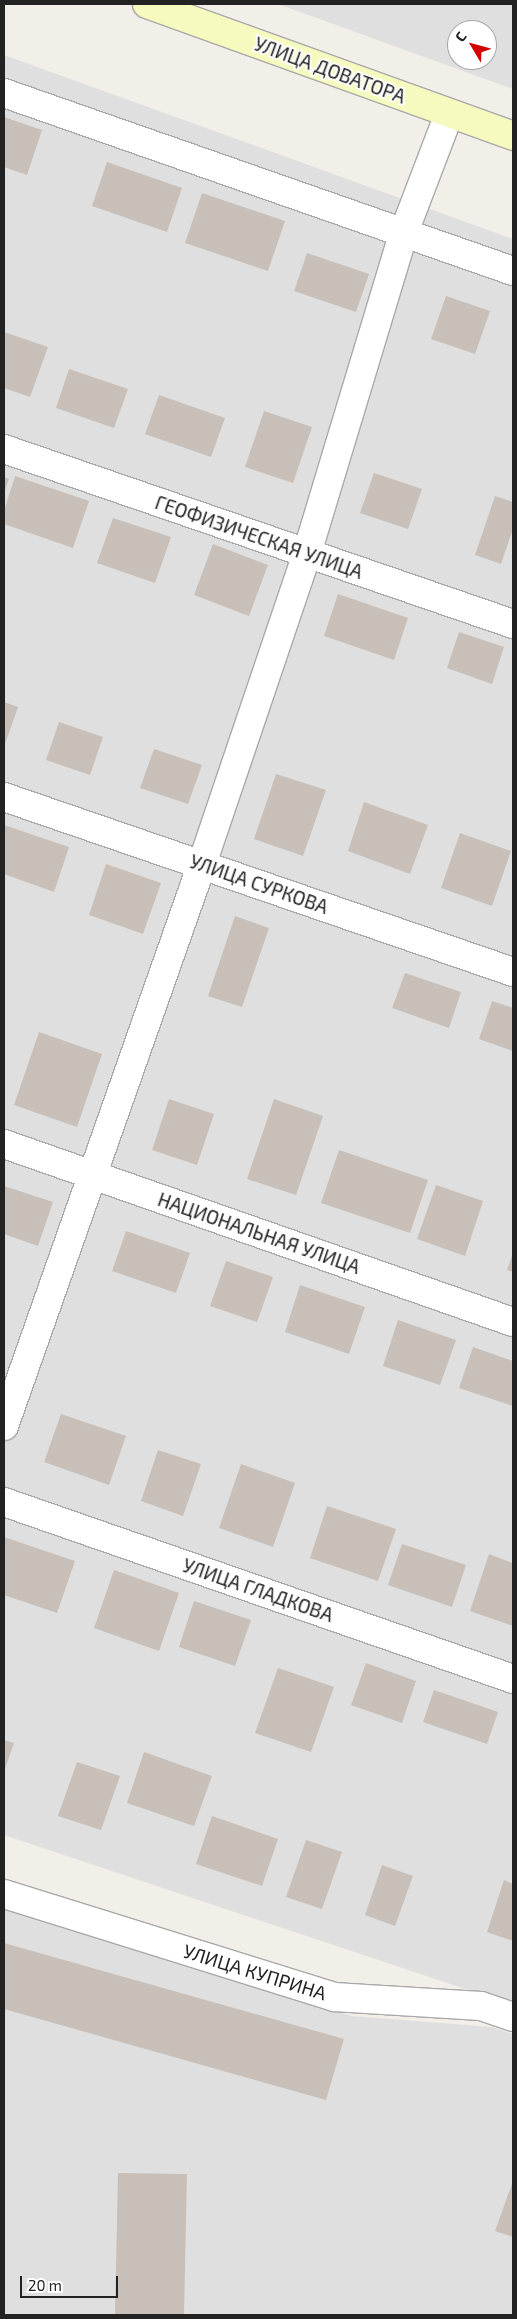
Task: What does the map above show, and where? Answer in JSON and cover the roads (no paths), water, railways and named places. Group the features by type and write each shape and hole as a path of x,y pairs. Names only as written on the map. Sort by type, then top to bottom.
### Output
{"main road":[{"name":"УЛИЦА ДОВАТОРА","path":"147,4 513,136"}],"street":[{"path":"4,93 513,271"},
{"path":"4,1426 95,1175 202,864 307,553 404,232 449,114"},
{"name":"ГЕОФИЗИЧЕСКАЯ УЛИЦА","path":"4,449 513,624"},
{"name":"УЛИЦА СУРКОВА","path":"4,797 513,972"},
{"name":"НАЦИОНАЛЬНАЯ УЛИЦА","path":"4,1144 513,1322"},
{"name":"УЛИЦА ГЛАДКОВА","path":"4,1502 513,1679"},
{"name":"УЛИЦА КУПРИНА","path":"4,1894 334,1997 481,2006 513,2017"}]}
